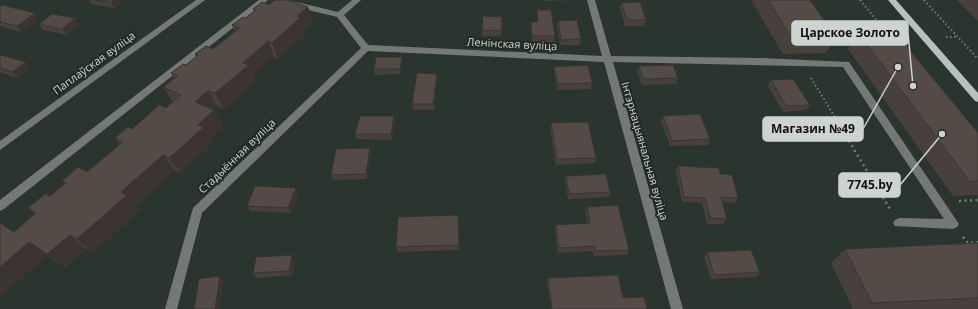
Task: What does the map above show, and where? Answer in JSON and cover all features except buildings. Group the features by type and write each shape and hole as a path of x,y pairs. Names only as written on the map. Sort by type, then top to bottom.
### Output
{"main road":[{"path":"892,0 978,99"}],"street":[{"name":"Паплаўская вуліца","path":"0,146 201,0"},
{"path":"0,206 264,0"},
{"path":"279,0 340,15 366,48"},
{"path":"340,15 357,0"},
{"name":"Інтэрнацыянальная вуліца","path":"591,0 606,59 678,309"},
{"name":"Ленінская вуліца","path":"366,48 606,59 760,61 846,64 953,224 899,223"},
{"name":"Стадыённая вуліца","path":"171,309 197,211 366,48"}],"path":[{"path":"860,0 893,39"},
{"path":"924,0 978,60"},
{"path":"946,37 957,37"},
{"path":"801,62 899,223"}],"place":[{"name":"Магазин №49","path":"898,67"},
{"name":"Царское Золото","path":"913,86"},
{"name":"7745.by","path":"942,134"}]}
